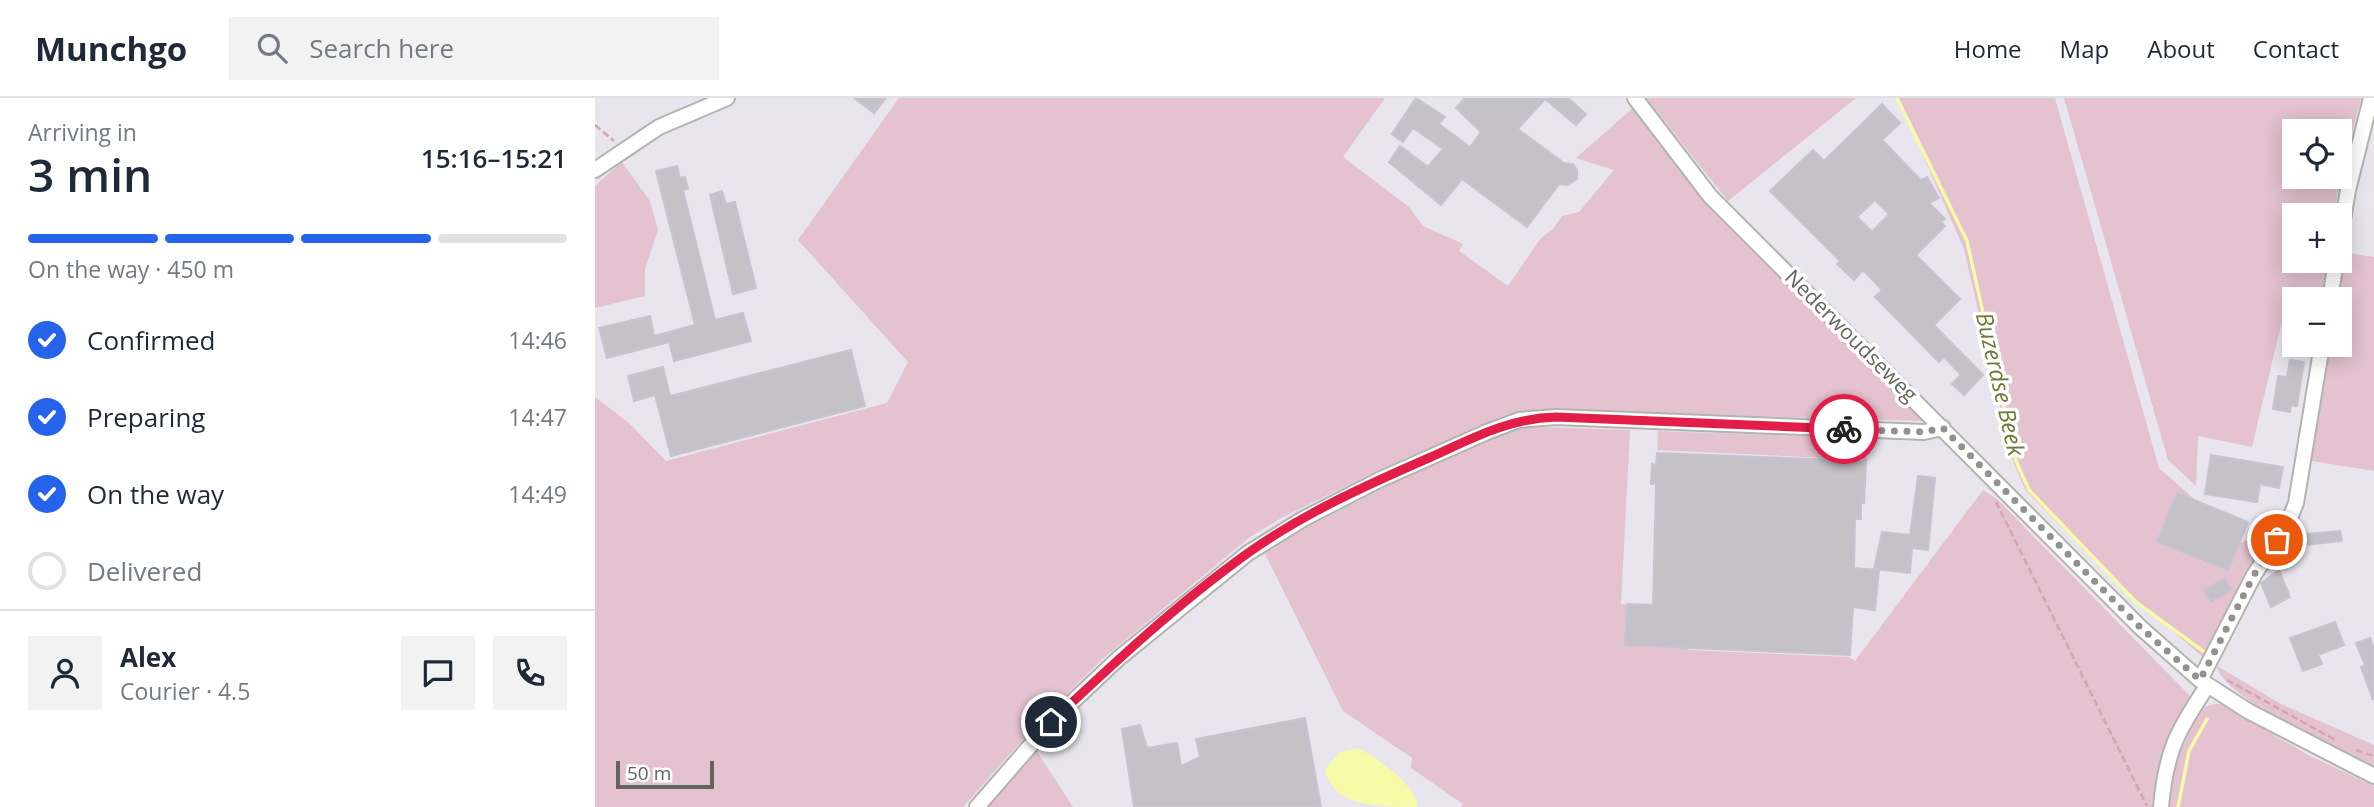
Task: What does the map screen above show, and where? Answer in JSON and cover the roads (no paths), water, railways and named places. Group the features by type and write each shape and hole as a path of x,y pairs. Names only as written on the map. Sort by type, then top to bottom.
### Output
{"street":[{"path":"595,170 659,127 727,98"},
{"name":"Nederwoudseweg","path":"1635,98 1710,197 2140,627 2204,683 2289,734 2374,776"},
{"path":"2346,203 2371,98"},
{"path":"2161,807 2167,761 2175,737 2204,683 2254,575 2288,523 2296,503 2320,357"},
{"path":"977,807 1060,713 1119,659 1248,553 1303,519 1368,486 1487,432 1519,420 1556,417 1924,432 1943,428"}],"waterway":[{"name":"Buzerdse Beek","path":"1897,98 1967,241 2016,461 2029,490 2136,602 2203,651"},
{"name":"Buzerdse Beek","path":"2178,807 2189,751 2207,719"}]}
